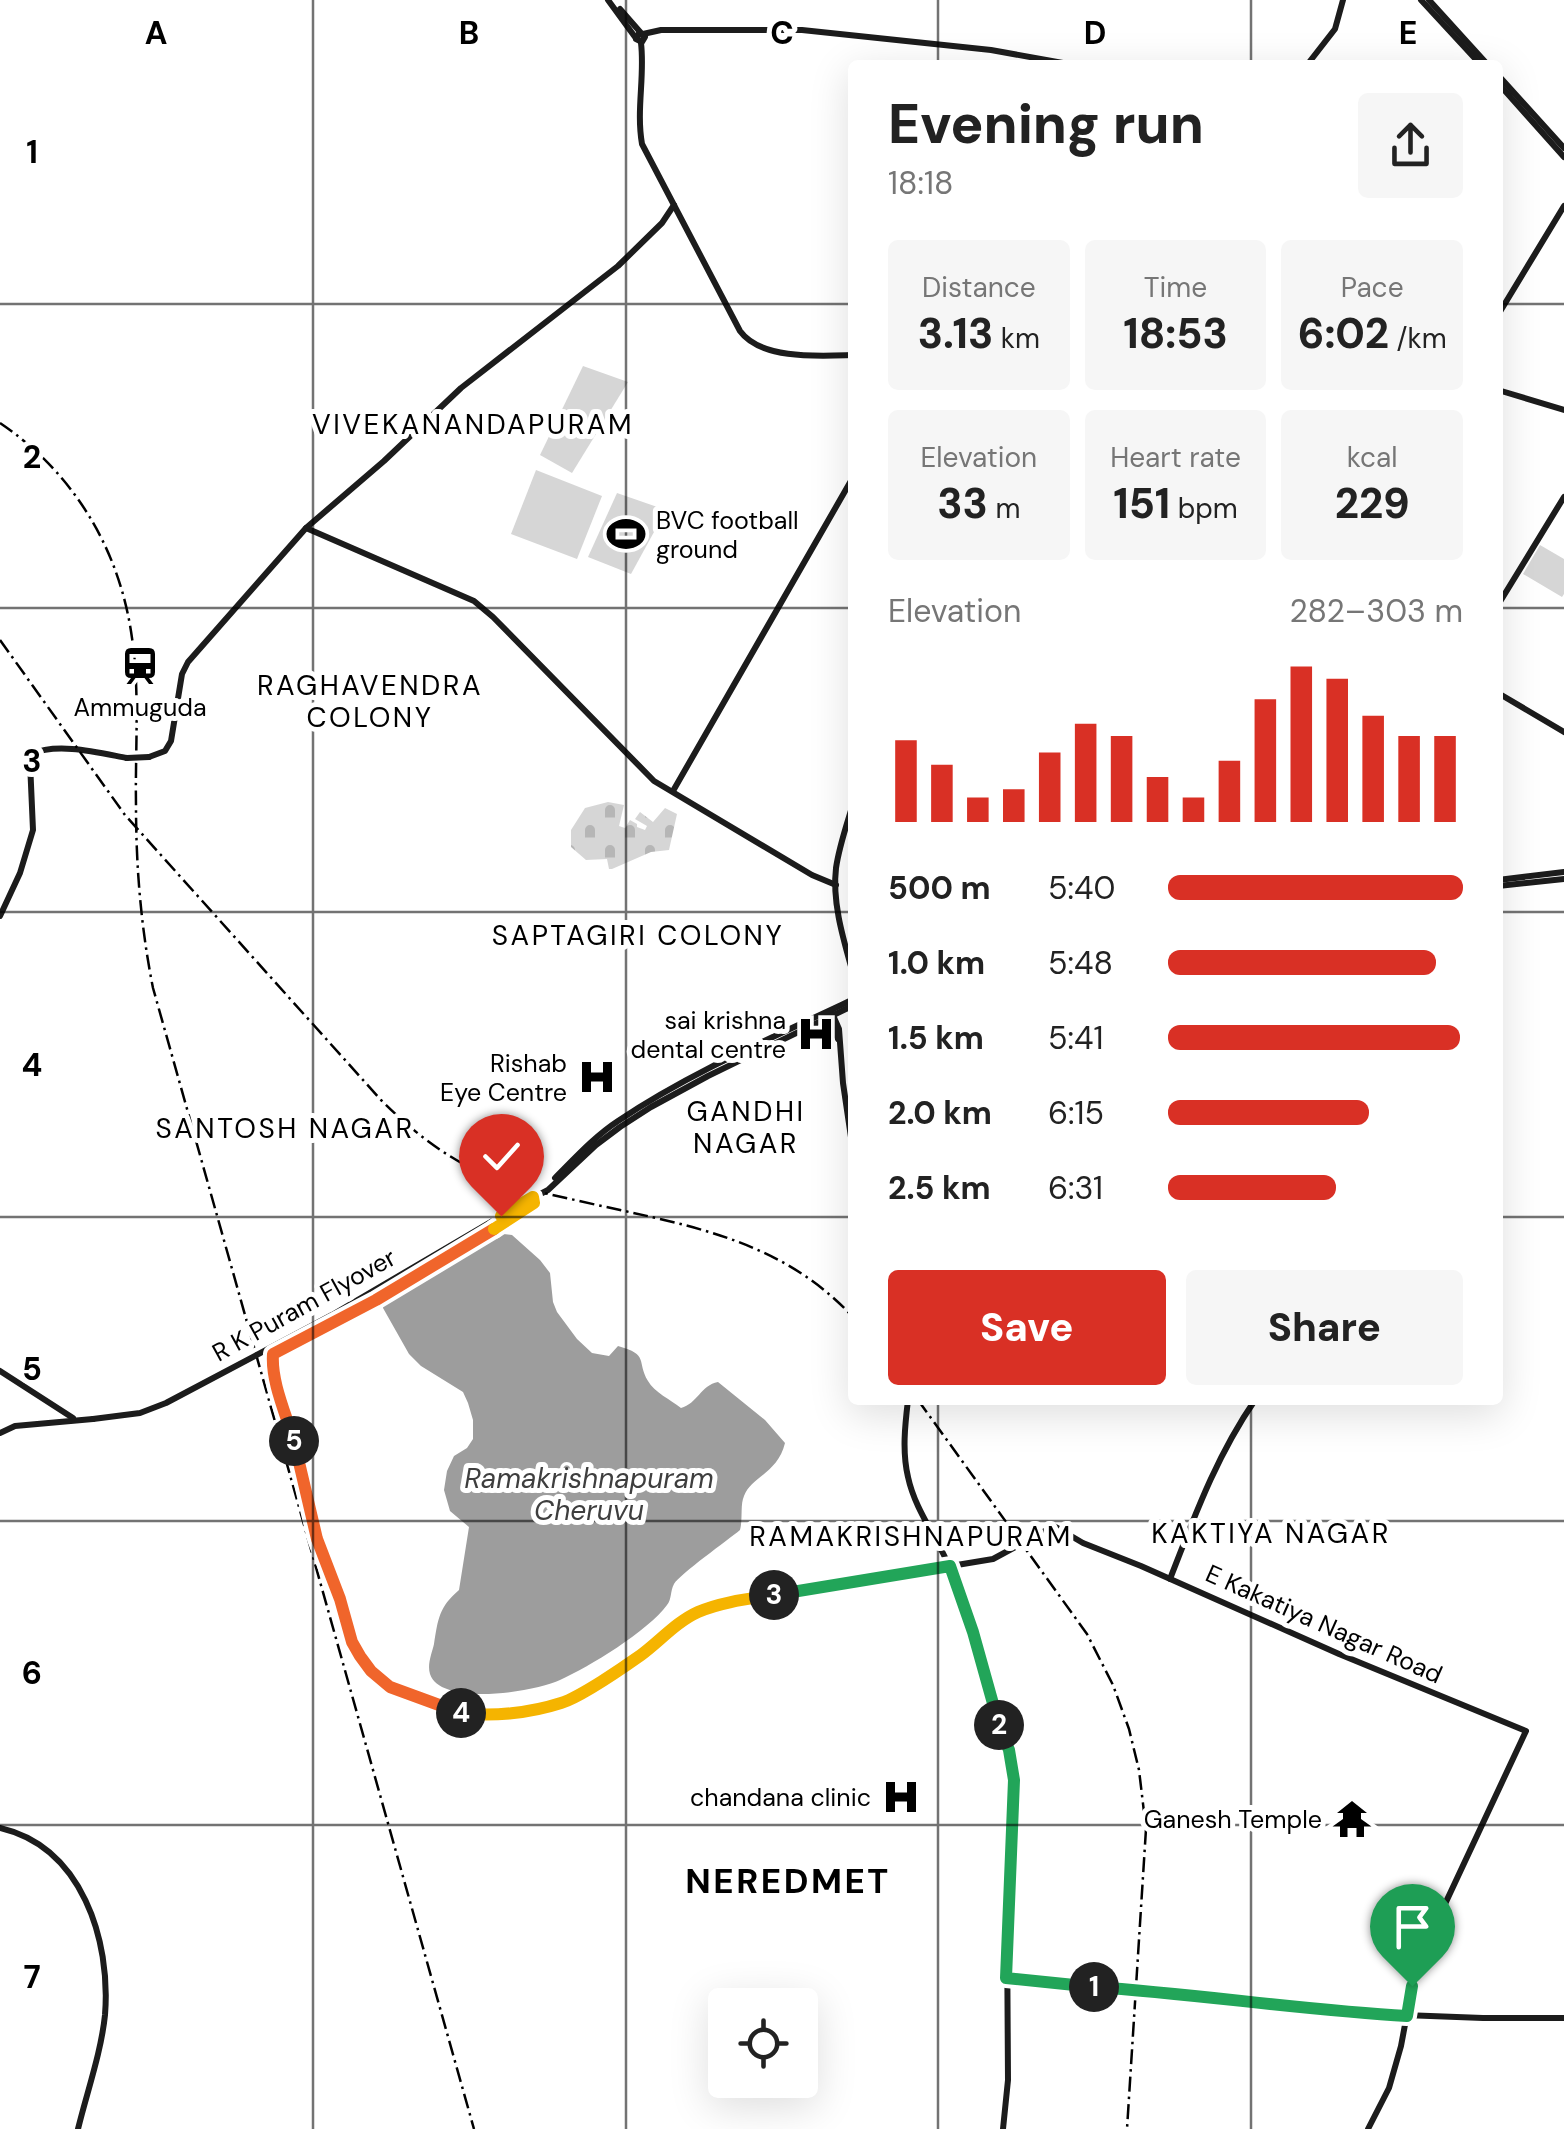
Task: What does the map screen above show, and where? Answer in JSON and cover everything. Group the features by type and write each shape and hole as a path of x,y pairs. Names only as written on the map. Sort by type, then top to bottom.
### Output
{"street":[{"path":"610,0 641,37 642,144 740,331 749,342 796,354 848,355"},
{"path":"1312,60 1335,29 1343,0"},
{"path":"1421,0 1480,60"},
{"path":"1429,0 1481,60"},
{"path":"641,37 661,30 802,30 991,50 1046,60"},
{"path":"1503,81 1564,148"},
{"path":"1503,89 1564,156"},
{"path":"0,916 33,830 32,754 40,750 82,750 127,758 166,751 188,662 306,528 461,388 618,266 662,223 674,205"},
{"path":"1503,307 1564,206"},
{"path":"1503,392 1564,410"},
{"path":"674,791 848,486"},
{"path":"1503,597 1564,497"},
{"path":"306,528 474,600 654,781 836,886"},
{"path":"1503,696 1564,732"},
{"path":"848,820 836,870 837,902 848,952"},
{"path":"1503,882 1564,876"},
{"path":"848,1005 707,1070 616,1122 544,1191 529,1200 534,1203 507,1222 272,1356 317,1539 352,1642 371,1671 390,1687 457,1713 492,1715 565,1702 642,1655 698,1612 728,1602 950,1566"},
{"path":"830,1013 840,1041 848,1117"},
{"name":"R K Puram Flyover","path":"0,1433 15,1426 140,1413 166,1404 332,1315 529,1200"},
{"path":"0,1371 79,1419"},
{"path":"908,1405 907,1476 950,1566 1012,1767 1006,1978 1008,2080 1003,2129"},
{"path":"1170,1579 1226,1444 1252,1405"},
{"name":"E Kakatiya Nagar Road","path":"950,1566 993,1559 1054,1526 1083,1544 1526,1731 1416,1966 1407,2016"},
{"path":"0,1828 50,1850 80,1889 97,1928 106,1986 105,2018 78,2129"},
{"path":"1006,1978 1350,2013 1564,2018"},
{"path":"1368,2129 1389,2088 1407,2016"}],"green space":[{"path":"583,366 628,382 572,473 540,455"},
{"path":"536,470 602,496 577,559 511,534"},
{"name":"BVC football ground","path":"617,493 666,510 631,574 588,557"},
{"path":"1540,545 1564,559 1562,597 1523,574"},
{"path":"608,802 624,805 619,826 625,828 630,820 645,830 647,826 635,819 640,812 653,822 665,808 677,814 669,850 651,852 612,869 607,859 586,860 571,847 571,830 585,808"}],"water":[{"name":"Ramakrishnapuram Cheruvu","path":"495,1233 512,1235 540,1260 550,1273 557,1312 592,1353 609,1356 618,1346 634,1352 651,1385 681,1408 718,1382 765,1420 785,1443 777,1461 747,1489 740,1530 678,1579 667,1605 646,1626 602,1657 548,1685 469,1694 438,1684 429,1666 440,1614 459,1590 469,1527 450,1511 444,1490 447,1471 454,1456 473,1439 473,1420 463,1392 409,1354 383,1308 384,1296"}],"railway":[{"path":"0,423 50,465 89,516 117,574 126,606 136,679 138,875 153,988 474,2129"},
{"path":"0,640 125,815 381,1100 415,1131 465,1165 502,1181 688,1226 758,1250 823,1289 848,1312"},
{"path":"922,1405 1087,1634 1113,1685 1129,1729 1146,1829 1127,2129"}],"place":[{"name":"BVC football ground","path":"626,534"},
{"name":"Ammuguda","path":"140,666"},
{"name":"sai krishna dental centre","path":"816,1034"},
{"name":"Rishab Eye Centre","path":"597,1077"},
{"name":"chandana clinic","path":"901,1797"},
{"name":"Ganesh Temple","path":"1352,1819"}],"district":[{"name":"VIVEKANANDAPURAM","path":"473,424"},
{"name":"RAGHAVENDRA COLONY","path":"370,701"},
{"name":"SAPTAGIRI COLONY","path":"638,935"},
{"name":"GANDHI NAGAR","path":"746,1127"},
{"name":"SANTOSH NAGAR","path":"285,1128"},
{"name":"KAKTIYA NAGAR","path":"1271,1533"},
{"name":"RAMAKRISHNAPURAM","path":"911,1536"},
{"name":"NEREDMET","path":"788,1881"}],"route":[{"path":"501,1216 533,1197 534,1203 507,1222 272,1356 317,1539 352,1642 371,1671 390,1687 457,1713 492,1715 532,1710 565,1702 642,1655 698,1612 728,1602 950,1566 1009,1750 1014,1780 1006,1978 1407,2016 1412,1986"}]}
